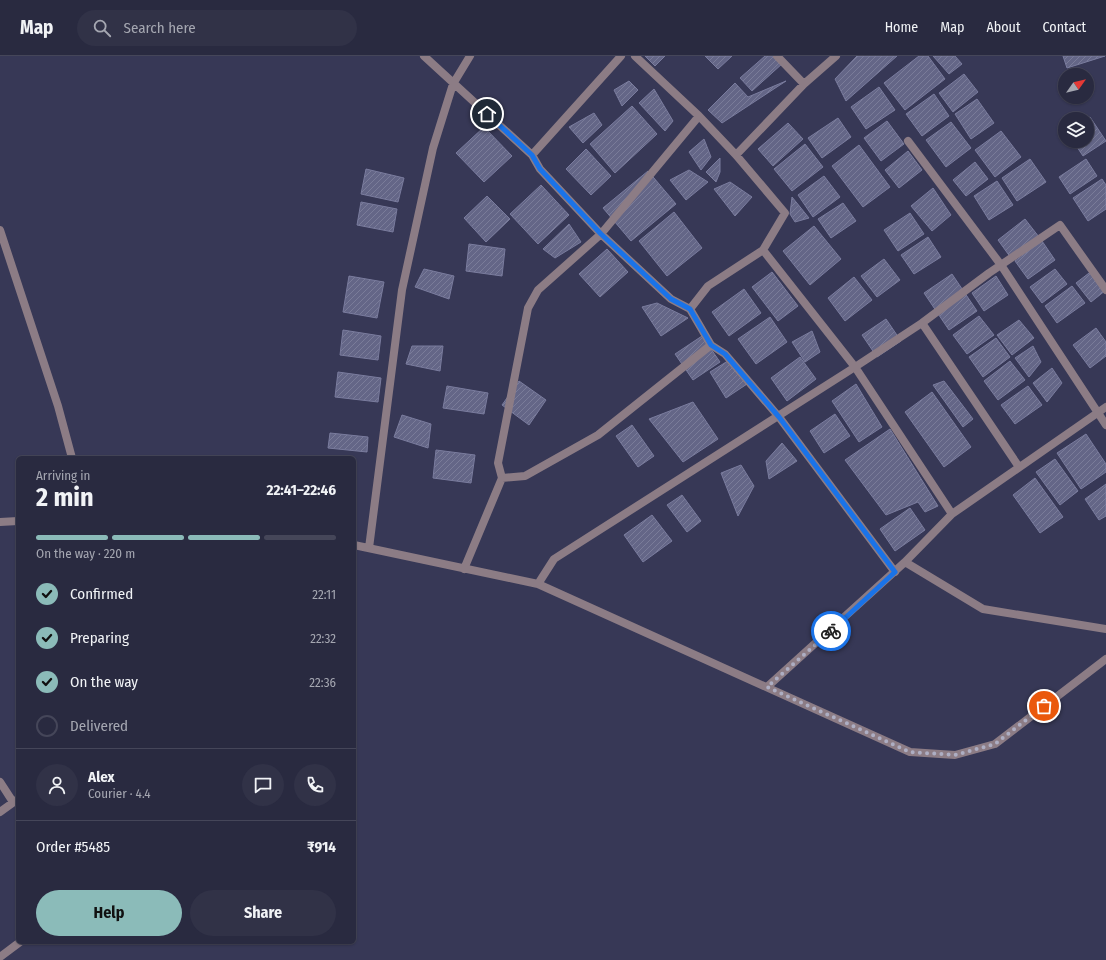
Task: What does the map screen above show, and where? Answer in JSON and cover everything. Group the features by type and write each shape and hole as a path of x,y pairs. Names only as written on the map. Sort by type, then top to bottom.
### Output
{"street":[{"path":"424,56 532,155 540,169 601,234 671,299 690,309 711,345 725,354 779,417 895,572"},
{"path":"369,548 402,290 433,148 453,84 470,56"},
{"path":"532,155 620,56"},
{"path":"635,56 698,116 736,155 785,213 763,250 708,286 690,309"},
{"path":"777,56 804,84"},
{"path":"736,155 804,84 836,56"},
{"path":"464,569 502,478 498,463 528,308 538,290 601,234 698,116"},
{"path":"908,142 1001,265 1106,425"},
{"path":"538,584 554,559 856,367 922,323 1001,265 1060,225 1106,290"},
{"path":"0,230 58,406 71,456"},
{"path":"763,250 856,367 952,514"},
{"path":"922,323 1019,467"},
{"path":"502,478 525,476 598,435 711,345"},
{"path":"767,687 895,572 952,514 1106,407"},
{"path":"0,522 16,521"},
{"path":"356,545 538,584 910,752 955,755 995,744 1106,659"},
{"path":"905,562 983,610 1106,630"},
{"path":"0,782 16,801 0,812"},
{"path":"4,957 18,944"}],"building":[{"path":"645,56 665,56 655,66"},
{"path":"705,56 732,56 718,69"},
{"path":"765,56 777,56 783,63 752,91 740,78"},
{"path":"857,56 897,56 846,101 835,79"},
{"path":"919,56 928,56 945,79 905,110 884,83"},
{"path":"933,56 955,56 962,64 949,74"},
{"path":"1063,56 1105,56 1067,68"},
{"path":"964,74 978,92 953,112 939,93"},
{"path":"629,81 638,90 622,106 614,90"},
{"path":"786,81 722,123 708,110 735,83 748,97"},
{"path":"879,87 895,110 866,129 851,107"},
{"path":"654,89 673,121 665,131 639,103"},
{"path":"934,94 949,116 922,136 906,114"},
{"path":"977,99 994,123 971,139 955,114"},
{"path":"632,106 657,134 615,173 590,144"},
{"path":"594,113 602,125 583,143 569,127"},
{"path":"838,118 851,137 822,158 808,138"},
{"path":"887,121 904,144 881,161 864,138"},
{"path":"951,122 971,148 946,167 926,140"},
{"path":"788,123 803,139 773,166 758,149"},
{"path":"1094,123 1106,141 1083,156 1078,148 1094,148"},
{"path":"484,127 512,156 484,182 456,153"},
{"path":"1001,131 1021,157 995,177 975,150"},
{"path":"704,139 711,157 701,170 689,152"},
{"path":"805,144 823,167 792,191 774,169"},
{"path":"859,145 890,187 863,207 832,166"},
{"path":"586,149 611,176 591,195 566,169"},
{"path":"908,151 922,170 899,188 885,170"},
{"path":"720,158 720,172 716,182 706,172"},
{"path":"1030,159 1046,182 1017,201 1002,178"},
{"path":"1086,159 1097,176 1070,194 1059,177"},
{"path":"975,162 988,179 966,196 953,180"},
{"path":"366,169 404,178 398,202 361,194"},
{"path":"689,170 708,182 686,200 670,180"},
{"path":"648,171 676,204 631,241 603,208"},
{"path":"824,176 840,197 813,217 798,195"},
{"path":"1102,179 1106,185 1106,209 1088,221 1073,198"},
{"path":"997,181 1013,205 989,220 974,196"},
{"path":"730,182 752,197 735,216 714,189"},
{"path":"541,185 569,215 538,244 510,214"},
{"path":"933,188 951,215 932,231 911,206"},
{"path":"487,196 510,219 486,242 464,218"},
{"path":"792,197 809,218 795,222 790,214"},
{"path":"361,202 397,209 393,232 357,225"},
{"path":"843,203 856,221 831,238 818,219"},
{"path":"674,212 702,248 667,276 639,241"},
{"path":"910,213 924,234 898,251 884,230"},
{"path":"1025,219 1039,237 1011,258 998,240"},
{"path":"569,224 581,242 555,258 543,249"},
{"path":"814,226 841,259 810,285 783,251"},
{"path":"928,237 941,257 914,274 901,255"},
{"path":"1042,241 1055,260 1028,279 1015,261"},
{"path":"469,244 505,249 502,276 466,271"},
{"path":"607,249 628,272 600,297 579,274"},
{"path":"884,259 900,280 877,297 861,276"},
{"path":"424,269 454,276 449,299 415,287"},
{"path":"1055,269 1067,284 1042,303 1030,287"},
{"path":"1093,270 1106,290 1091,302 1076,283"},
{"path":"772,272 798,306 778,321 752,287"},
{"path":"952,274 977,311 949,330 924,293"},
{"path":"349,276 384,282 377,318 343,312"},
{"path":"996,276 1008,295 984,311 972,293"},
{"path":"854,277 872,300 845,321 828,298"},
{"path":"1072,286 1085,303 1057,323 1045,306"},
{"path":"744,289 761,313 729,336 712,312"},
{"path":"657,303 688,318 661,336 642,307"},
{"path":"979,316 994,335 967,354 953,335"},
{"path":"770,317 787,342 756,364 738,339"},
{"path":"886,319 901,341 877,357 862,335"},
{"path":"1019,320 1034,338 1012,355 997,335"},
{"path":"1096,328 1106,342 1106,356 1090,368 1073,345"},
{"path":"343,330 381,336 378,360 340,355"},
{"path":"812,331 820,352 805,362 792,342"},
{"path":"702,336 720,362 693,380 675,354"},
{"path":"996,338 1010,357 983,377 969,357"},
{"path":"412,346 443,346 440,371 406,364"},
{"path":"1033,346 1041,362 1029,377 1015,358"},
{"path":"800,357 816,379 787,401 771,378"},
{"path":"731,359 747,384 726,398 710,372"},
{"path":"1010,361 1025,380 998,400 984,381"},
{"path":"1052,368 1062,383 1047,402 1033,383"},
{"path":"338,372 381,378 378,402 335,397"},
{"path":"519,381 546,400 529,425 502,405"},
{"path":"944,381 973,419 963,427 933,385"},
{"path":"856,384 882,427 859,442 832,401"},
{"path":"447,386 488,393 484,414 443,408"},
{"path":"1028,386 1042,405 1015,424 1001,405"},
{"path":"932,392 971,447 944,467 905,412"},
{"path":"693,402 718,439 683,462 649,419"},
{"path":"835,414 850,436 824,453 810,431"},
{"path":"402,415 431,424 428,448 394,437"},
{"path":"632,425 654,456 638,467 616,436"},
{"path":"890,429 938,506 925,512 918,502 886,515 845,460"},
{"path":"330,433 368,437 367,452 328,448"},
{"path":"1086,434 1106,464 1106,472 1081,489 1057,453"},
{"path":"782,443 797,461 769,479 766,461"},
{"path":"436,450 475,455 471,483 433,478"},
{"path":"1055,459 1078,491 1060,505 1036,472"},
{"path":"741,465 754,486 738,516 721,473"},
{"path":"1035,478 1063,517 1040,533 1013,495"},
{"path":"1106,484 1106,516 1099,520 1085,499"},
{"path":"682,495 701,521 687,532 667,505"},
{"path":"910,508 925,530 895,551 880,529"},
{"path":"652,515 672,541 643,562 624,535"}],"way so far":[{"path":"831,631 767,687 910,752 955,755 995,744 1044,706"}],"route":[{"path":"487,114 532,155 540,169 601,234 671,299 690,309 711,345 725,354 779,417 895,572 831,631"}]}
